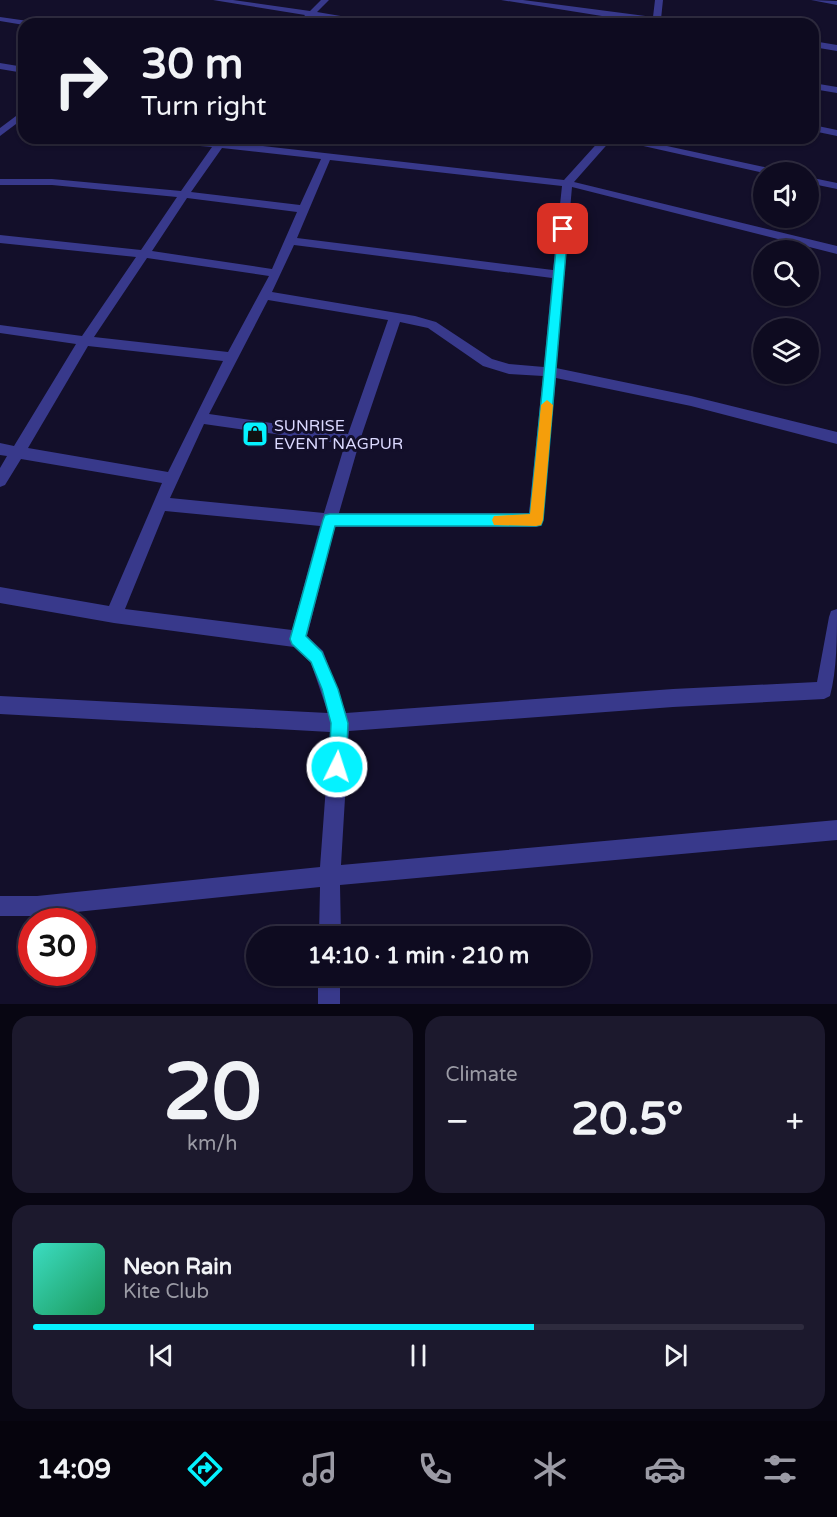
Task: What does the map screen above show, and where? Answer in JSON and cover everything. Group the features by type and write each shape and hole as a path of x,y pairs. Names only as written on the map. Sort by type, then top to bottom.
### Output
{"street":[{"path":"217,0 335,18"},
{"path":"307,18 325,0"},
{"path":"505,0 629,18"},
{"path":"657,18 659,0"},
{"path":"814,0 837,3"},
{"path":"0,19 18,22"},
{"path":"819,45 837,48"},
{"path":"0,66 18,69"},
{"path":"819,87 837,90"},
{"path":"0,133 18,118"},
{"path":"819,129 837,133"},
{"path":"213,144 567,183 837,250"},
{"path":"160,504 330,520 536,520 567,183 602,144"},
{"path":"644,144 753,167"},
{"path":"0,481 86,341 183,194 219,145"},
{"path":"114,615 160,504 200,418 265,296 327,156"},
{"path":"0,182 52,182 183,194 304,209"},
{"path":"819,182 837,186"},
{"path":"0,239 145,254 276,273"},
{"path":"291,241 559,275"},
{"path":"265,296 396,315 432,325 488,363 509,369 550,372 691,401 837,438"},
{"path":"298,639 353,440 396,315"},
{"path":"0,329 232,357"},
{"path":"200,418 353,440"},
{"path":"0,449 172,479"},
{"path":"0,594 114,615 298,639 317,657 340,723 330,876 330,926"},
{"path":"0,705 340,723 674,698 831,689 837,617"},
{"path":"0,906 38,906 330,876 837,830"},
{"path":"329,986 329,1004"}],"slow traffic":[{"path":"499,520 536,520 547,405"}],"place":[{"name":"SUNRISE EVENT NAGPUR","path":"255,434"}],"route":[{"path":"337,767 340,723 330,689 317,657 298,639 330,520 536,520 563,229"}]}
